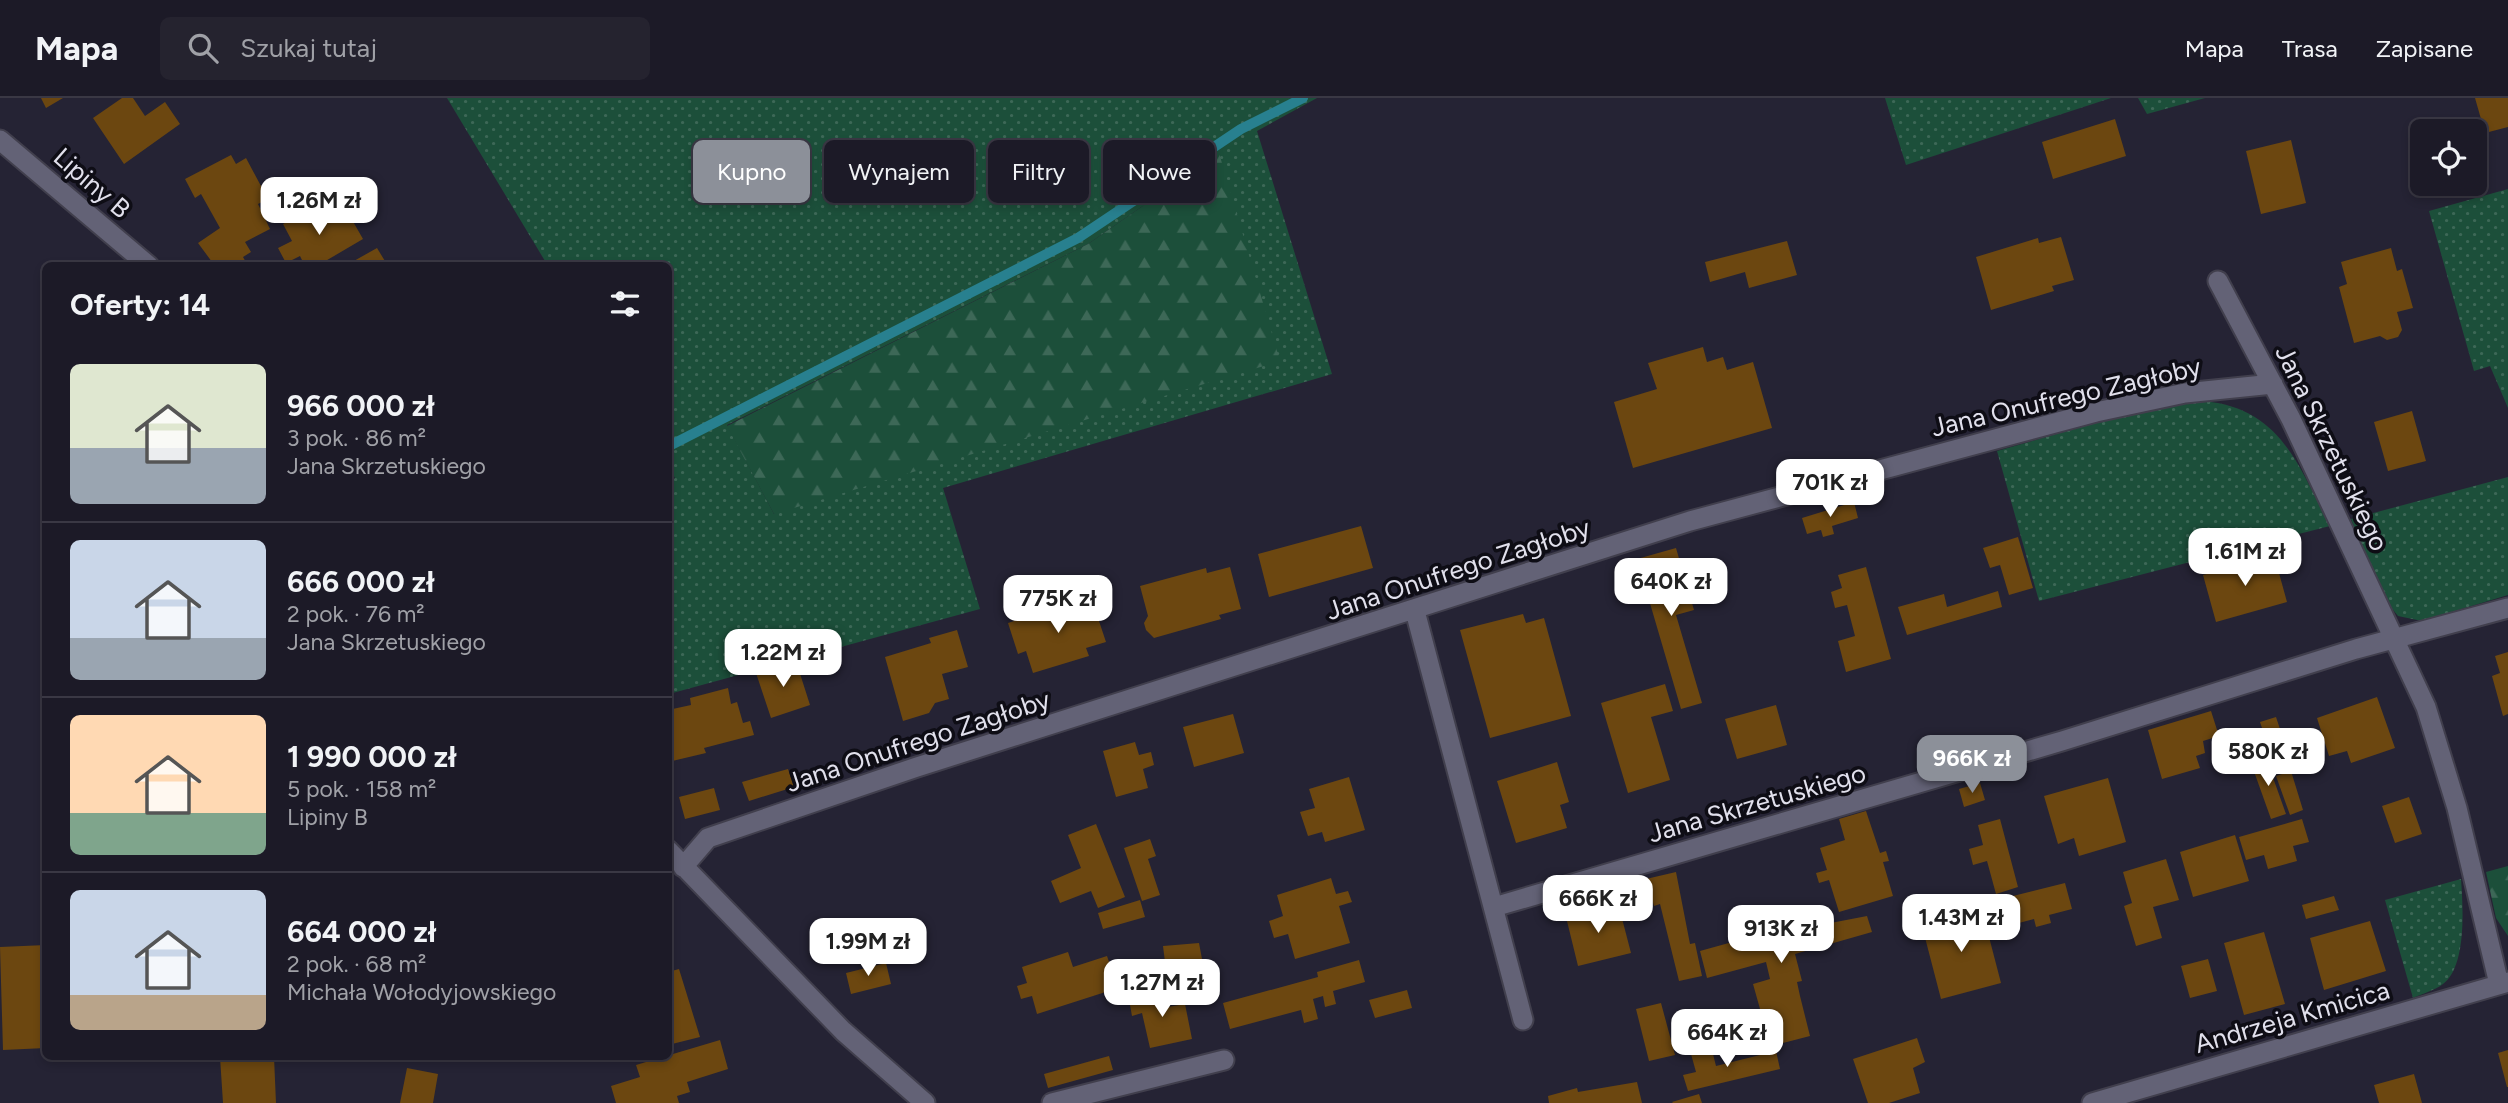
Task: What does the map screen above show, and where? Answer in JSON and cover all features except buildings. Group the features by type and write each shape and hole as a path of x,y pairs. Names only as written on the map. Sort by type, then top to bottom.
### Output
{"street":[{"name":"Lipiny B","path":"0,140 144,262"},
{"name":"Jana Skrzetuskiego","path":"2218,281 2273,384 2426,707 2458,808 2504,984"},
{"name":"Jana Onufrego Zagłoby","path":"683,867 708,838 721,833 917,767 1415,611 1690,521 1993,438 2185,393 2273,384"},
{"name":"Jana Skrzetuskiego","path":"1494,906 2508,608"},
{"path":"1415,611 1523,1020"},
{"path":"672,855 843,1031 925,1103"},
{"name":"Andrzeja Kmicica","path":"2092,1103 2504,984"},
{"path":"1052,1103 1224,1060"}],"green space":[{"path":"447,98 1317,98 1257,131 1332,374 943,488 980,609 672,693 672,480 675,478 672,473 672,262 546,262","holes":["1103,140 1215,140 1215,156 1219,153 1215,156 1215,203 1157,203 774,514 727,425 1088,244 1147,203 1103,203"]},
{"path":"1885,98 2111,98 1906,165"},
{"path":"2138,98 2205,98 2147,114"},
{"path":"1219,153 1280,361 774,514 727,426 1088,244 1147,203 1215,203 1215,156"},
{"path":"2508,189 2508,408 2490,366 2474,371 2429,211"},
{"path":"2203,401 2230,406 2251,415 2269,428 2284,443 2296,461 2330,526 2039,601 1997,451 2159,405"},
{"path":"2508,477 2508,595 2422,621 2398,616 2381,595 2351,519"},
{"path":"2508,866 2508,936 2496,918 2486,872"},
{"path":"2461,879 2462,935 2456,964 2443,984 2413,998 2385,900"}],"waterway":[{"path":"672,444 1078,238 1241,129 1303,98"}]}
